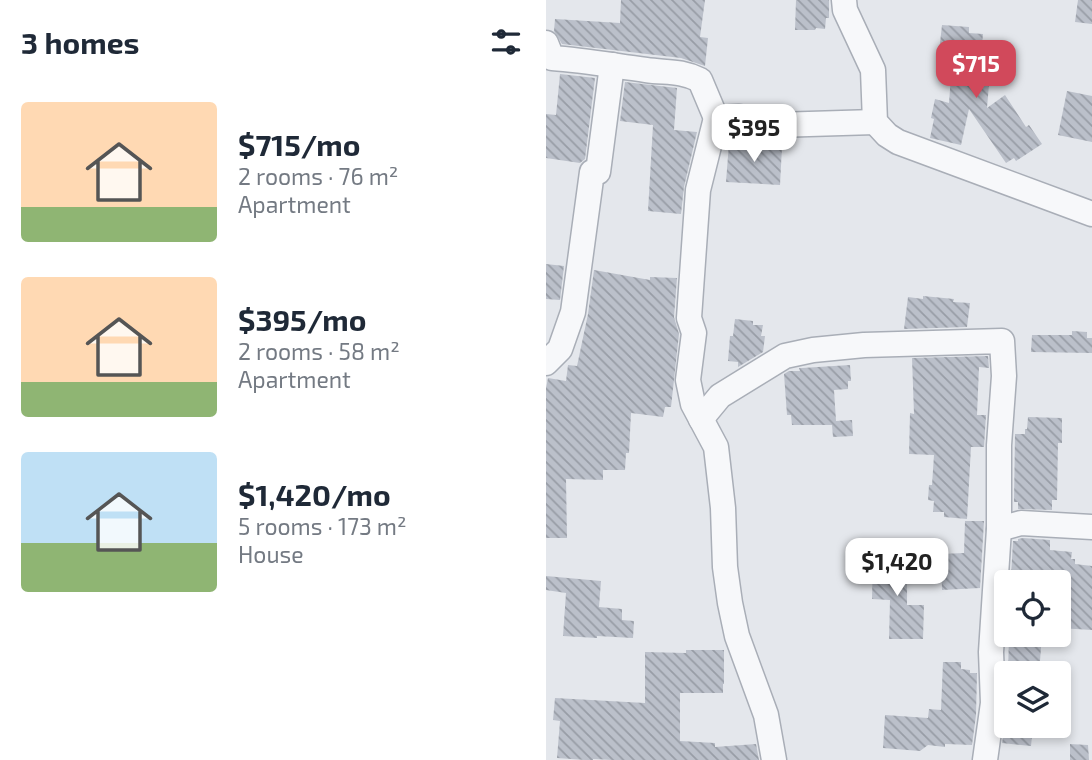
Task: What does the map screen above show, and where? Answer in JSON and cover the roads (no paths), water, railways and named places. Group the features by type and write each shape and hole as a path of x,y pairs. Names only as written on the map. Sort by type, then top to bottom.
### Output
{"street":[{"path":"844,0 845,10 873,70 875,122 887,135 898,142 1092,214"},
{"path":"546,43 552,58 678,72 700,80 716,118 698,190 689,318 694,332 688,380 693,404 716,447 730,603 737,636 766,715 775,760"},
{"path":"546,363 560,349 573,312 592,173 598,172 612,65"},
{"path":"716,118 739,117 776,125 875,122"},
{"path":"701,419 720,396 785,356 864,345 1002,341 1004,376 999,445 999,529 991,652 993,703 985,760"},
{"path":"999,529 1021,523 1092,527"}]}
